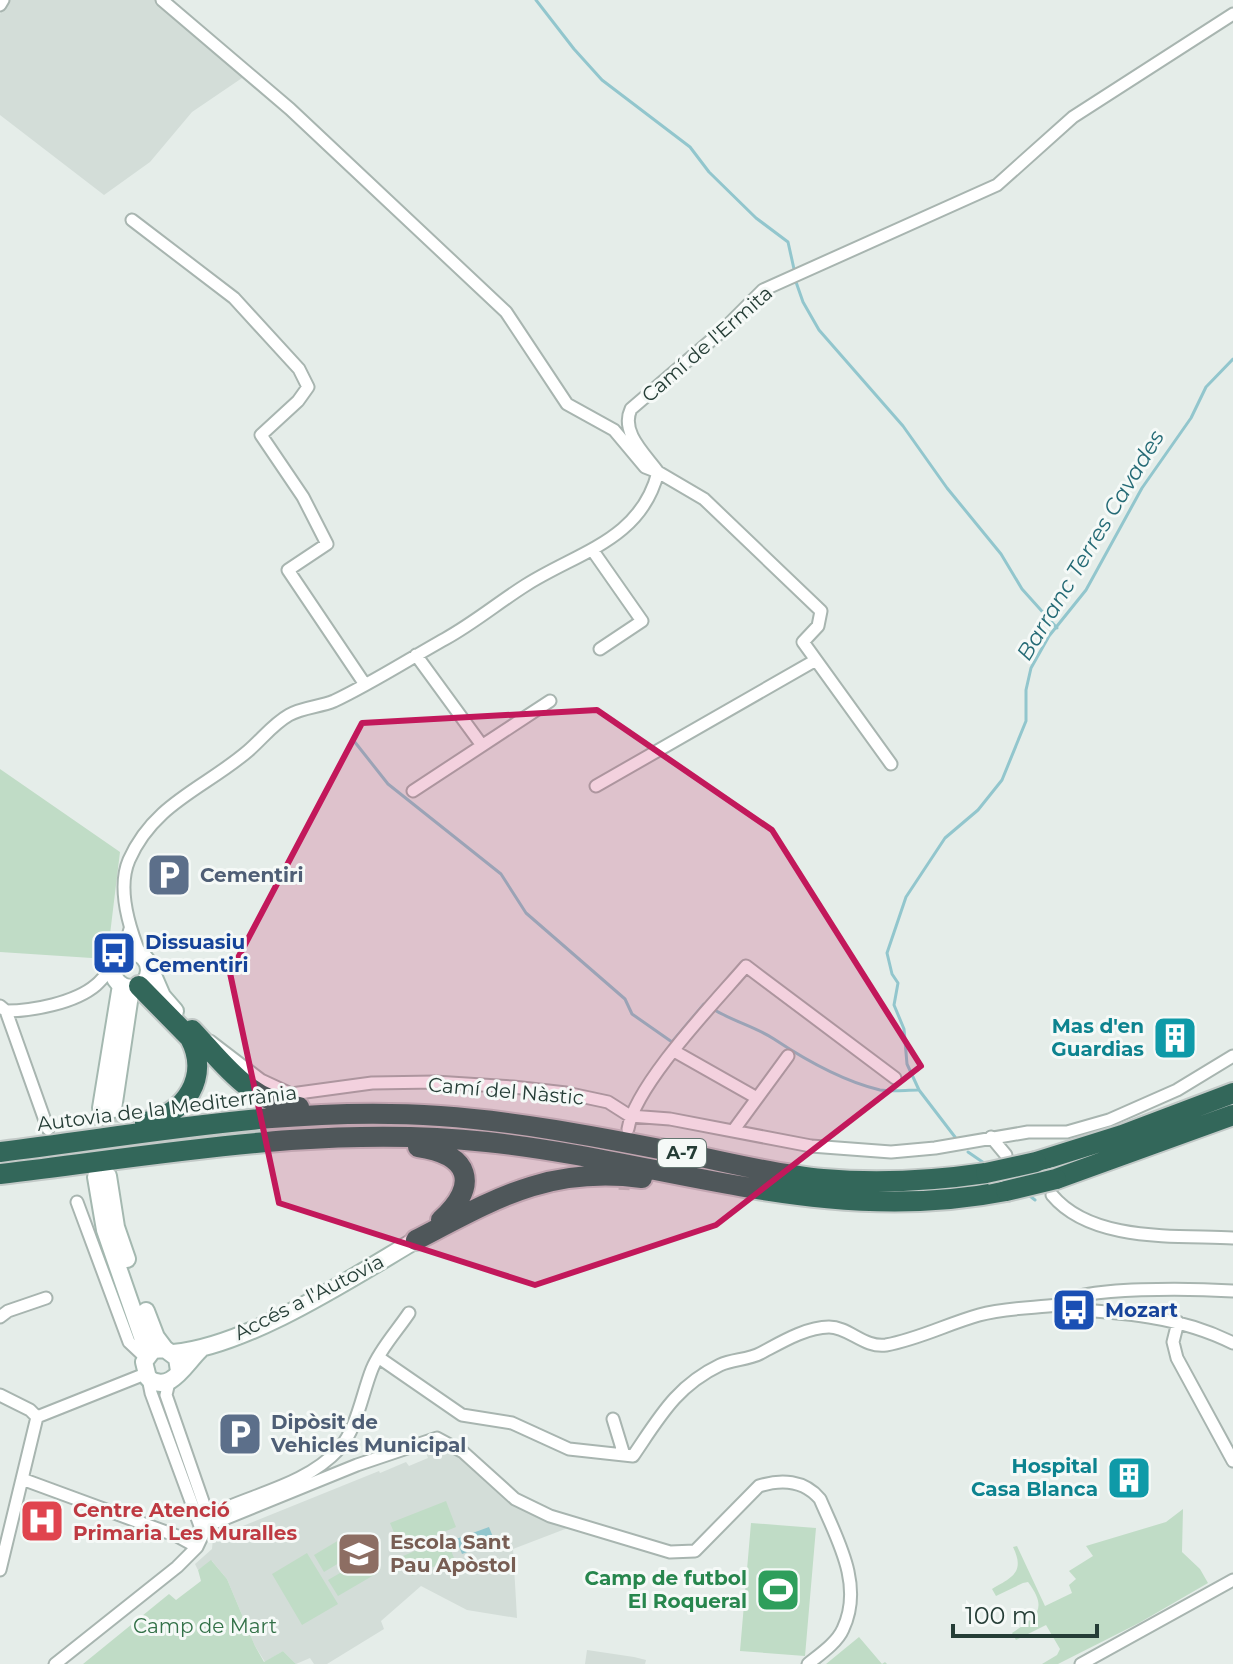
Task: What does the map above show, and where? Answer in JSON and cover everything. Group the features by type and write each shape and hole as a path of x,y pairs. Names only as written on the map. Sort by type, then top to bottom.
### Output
{"highway":[{"path":"0,1151 37,1140 154,1120 173,1112 188,1098 196,1077 194,1046 190,1038 127,986"},
{"path":"192,1030 241,1082 259,1096 297,1107 352,1106 378,1114"},
{"name":"Autovia de la Mediterrània","path":"0,1151 280,1116 440,1116 536,1128 821,1179 886,1182 986,1173 1036,1162 1122,1135 1233,1093"},
{"name":"A-7","path":"0,1174 281,1140 398,1136 487,1142 591,1157 761,1192 886,1203 946,1200 1054,1187 1233,1115"},
{"path":"281,1140 308,1145 417,1147 435,1149 451,1156 464,1174 461,1200 416,1240"},
{"path":"416,1240 501,1196 565,1178 624,1176 761,1192"}],"street":[{"path":"0,5 3,0"},
{"path":"162,0 290,109 506,312 567,404 614,430 645,467 704,499 821,611 818,626 803,642 891,764"},
{"name":"Camí de l'Ermita","path":"658,472 630,433 627,419 631,409 722,331 763,290 997,185 1073,117 1233,14"},
{"path":"132,220 234,298 299,369 308,387 298,401 261,435 303,497 327,544 288,570 364,683"},
{"path":"107,1108 131,958 126,870 130,858 155,821 184,793 220,772 286,717 301,709 332,702 450,636 528,583 593,551 637,518 654,488 658,472"},
{"path":"593,551 642,621 600,649"},
{"path":"416,655 481,744"},
{"path":"596,786 816,660"},
{"path":"413,791 550,701"},
{"path":"95,986 127,986 149,973 131,958"},
{"path":"48,1129 3,1009 48,1006 95,986 131,958"},
{"name":"Camí del Nàstic","path":"131,958 192,1030 225,1050 261,1080 291,1094 372,1083 435,1082 566,1093 608,1102 630,1116 670,1119 811,1146 891,1152 1028,1132 1067,1132 1109,1120 1177,1090 1233,1056"},
{"path":"628,1129 630,1116 674,1051 746,966 895,1078"},
{"path":"674,1051 757,1098"},
{"path":"733,1131 788,1056"},
{"path":"991,1137 1006,1155"},
{"path":"102,1177 124,1251 156,1337 151,1393 206,1525"},
{"path":"1054,1187 1070,1212 1133,1234 1233,1238"},
{"path":"55,1664 154,1587 197,1547 206,1525 166,1395 179,1362 154,1361 129,1342 77,1202"},
{"name":"Accés a l'Autovia","path":"200,1350 287,1312 416,1240"},
{"path":"378,1357 462,1415 512,1423 569,1449 633,1456 669,1401 704,1374 722,1364 752,1358 812,1330 834,1327 881,1346 926,1335 980,1314 1058,1305 1064,1300 1102,1292 1233,1291"},
{"path":"0,1317 8,1311 46,1298"},
{"path":"1058,1305 1062,1309 1127,1312 1178,1322 1233,1343"},
{"path":"206,1525 285,1485 340,1448 349,1433 378,1357 409,1313"},
{"path":"1178,1322 1173,1342 1177,1358 1233,1461"},
{"path":"154,1361 161,1384 174,1376 200,1350"},
{"path":"37,1417 154,1361 200,1350"},
{"path":"0,1395 30,1410 37,1417"},
{"path":"0,1570 37,1417"},
{"path":"613,1419 624,1455"},
{"path":"206,1525 357,1465 437,1438 463,1452 515,1499 530,1507 550,1516 670,1552 695,1551 759,1486 773,1481 789,1481 804,1486 820,1499 850,1574 843,1629 808,1664"},
{"path":"22,1479 177,1536 197,1547"},
{"path":"1086,1663 1233,1580"}],"highlighted area":[{"path":"597,710 772,830 921,1066 716,1225 535,1285 279,1203 230,973 362,723"}],"shaded area":[{"path":"9,0 157,0 245,76 192,112 150,162 104,195 0,115 0,14"},
{"name":"Escola Sant Pau Apòstol","path":"425,1450 453,1451 473,1463 525,1511 573,1526 513,1549 517,1618 467,1610 421,1586 381,1621 384,1629 327,1664 314,1664 310,1658 296,1664 283,1651 265,1662 255,1646 227,1579 212,1561 198,1570 195,1564 212,1549 213,1538 379,1471 406,1462 409,1466 428,1458"},
{"path":"587,1650 646,1660 645,1664 585,1664"}],"green space":[{"path":"0,769 120,852 107,959 0,952"},
{"path":"446,1501 456,1527 401,1549 390,1523"},
{"path":"1183,1509 1182,1552 1200,1569 1208,1583 1139,1623 1058,1664 1042,1664 1057,1655 1060,1649 1046,1625 1016,1640 1012,1633 1037,1612 1038,1600 1028,1582 996,1596 992,1589 1015,1573 1018,1562 1013,1547 1017,1546 1045,1606 1072,1593 1069,1585 1076,1579 1069,1571 1093,1556 1086,1546 1166,1522"},
{"name":"Camp de futbol El Roqueral","path":"751,1523 816,1528 805,1656 740,1651"},
{"path":"349,1534 359,1551 324,1572 314,1555"},
{"path":"446,1538 454,1558 412,1576 403,1556"},
{"path":"307,1553 338,1604 302,1625 272,1574"},
{"path":"364,1559 374,1575 338,1596 328,1580"},
{"name":"Camp de Mart","path":"211,1560 227,1579 264,1662 283,1651 296,1664 83,1664 169,1594 176,1600 201,1581 198,1570"},
{"path":"859,1637 882,1664 826,1664"}],"water":[{"path":"489,1527 495,1542 462,1554 456,1539"}],"waterway":[{"path":"536,0 602,80 690,147 709,172 756,218 788,242 794,269"},
{"path":"796,282 819,330 903,426 947,488 1001,554 1022,589 1057,628"},
{"name":"Barranc Terres Cavades","path":"955,1137 919,1090 907,1064 904,1029 894,1005 898,983 892,974 887,953 906,897 945,838 978,810 1002,780 1026,721 1026,690 1031,668 1049,636 1086,590 1142,488 1191,418 1206,387 1233,359"},
{"path":"354,741 388,784 501,874 526,913 625,999 632,1014 672,1042 704,1004 707,1005"},
{"path":"713,1009 767,1035 838,1076 880,1090 918,1090"},
{"name":"Barranc Terres Cavades","path":"968,1152 984,1163"},
{"name":"Barranc Terres Cavades","path":"1026,1193 1035,1200"}],"tunnel":[{"path":"97,1150 101,1108"},
{"path":"108,1170 113,1109"},
{"path":"624,1190 627,1138"}],"place":[{"name":"Cementiri","path":"169,875"},
{"name":"Dissuasiu Cementiri","path":"114,953"},
{"name":"Mas d'en Guardias","path":"1175,1038"},
{"name":"Mozart","path":"1074,1310"},
{"name":"Dipòsit de Vehicles Municipal","path":"240,1434"},
{"name":"Hospital Casa Blanca","path":"1129,1478"},
{"name":"Centre Atenció Primaria Les Muralles","path":"42,1521"},
{"name":"Escola Sant Pau Apòstol","path":"359,1554"},
{"name":"Camp de futbol El Roqueral","path":"778,1590"}]}
